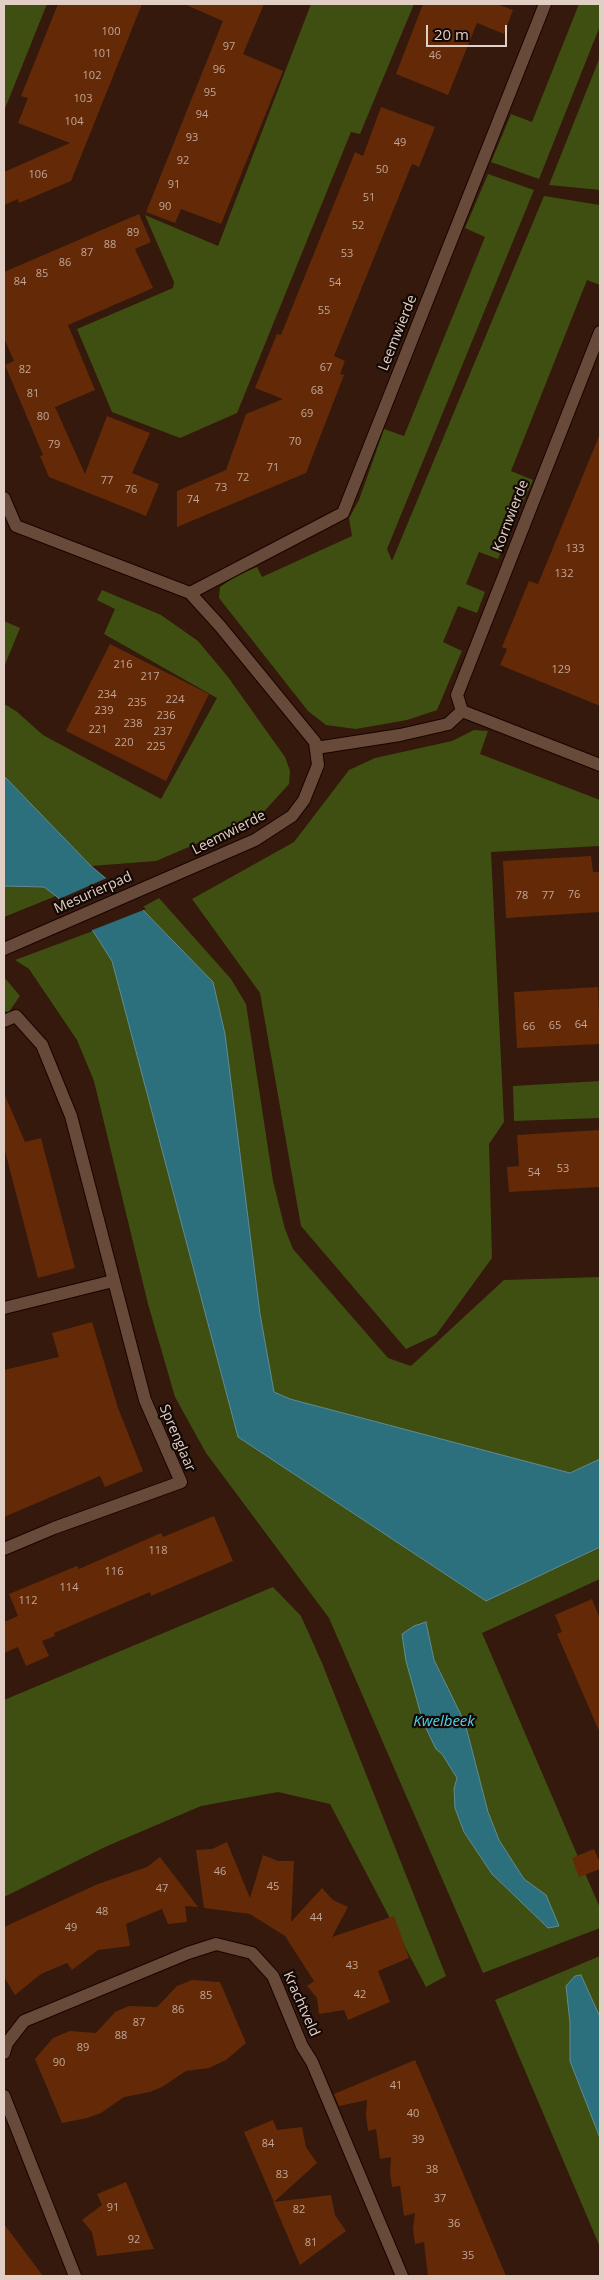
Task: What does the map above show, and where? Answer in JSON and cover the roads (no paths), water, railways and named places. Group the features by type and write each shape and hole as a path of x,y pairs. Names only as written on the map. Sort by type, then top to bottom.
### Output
{"street":[{"name":"Leemwierde","path":"190,593 343,514 545,4"},
{"name":"Kornwierde","path":"462,711 457,695 600,332"},
{"path":"4,498 16,526 190,593 220,626 303,727 315,742 316,748 448,724 462,711 600,765"},
{"name":"Leemwierde","path":"144,886 192,868 255,840 292,816 304,800 311,785 318,765 316,748"},
{"name":"Mesurierpad","path":"4,949 144,886"},
{"name":"Sprenglaar","path":"4,1021 16,1016 42,1044 71,1116 145,1400 180,1482 54,1528 4,1549"},
{"path":"4,1308 113,1281"},
{"name":"Krachtveld","path":"4,2053 7,2043 24,2022 188,1953 216,1944 252,1953 273,1976 302,2046 312,2062 402,2276"},
{"path":"4,2096 75,2276"}],"water":[{"path":"4,776 91,866 141,908 213,982 225,1034 260,1314 274,1392 290,1399 570,1473 600,1459 600,1547 486,1601 238,1437 112,961 93,931 44,887 4,886"},
{"name":"Kwelbeek","path":"426,1622 434,1660 465,1723 488,1812 499,1840 524,1879 546,1895 559,1926 548,1928 492,1874 464,1832 455,1808 454,1789 457,1778 442,1754 436,1749 423,1722 406,1661 402,1634 414,1626"},
{"path":"581,1975 600,2017 600,2138 570,2061 570,2023 566,1986 575,1976"}]}
